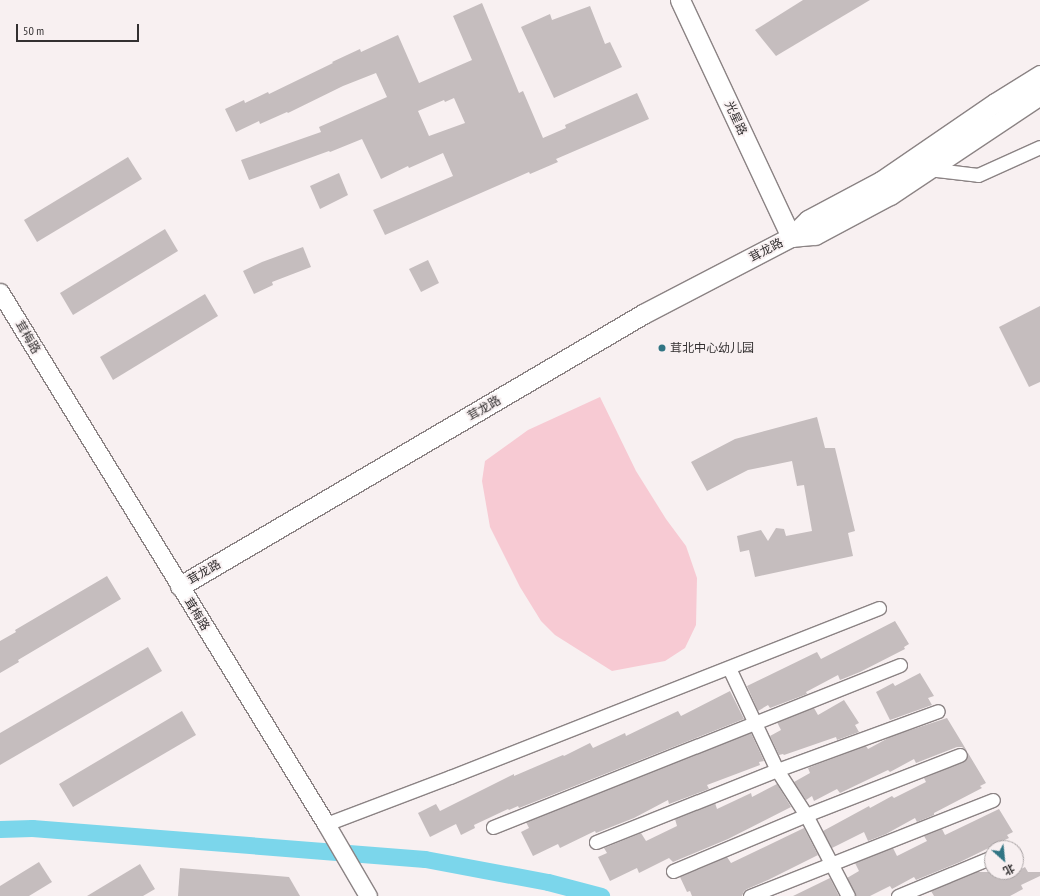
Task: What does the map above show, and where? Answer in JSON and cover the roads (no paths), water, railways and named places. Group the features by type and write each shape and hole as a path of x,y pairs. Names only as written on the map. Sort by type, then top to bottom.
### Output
{"main road":[{"name":"光星路","path":"680,0 791,237"},
{"name":"茸龙路","path":"791,237 815,235 890,195 928,169 1040,75"},
{"name":"茸龙路","path":"180,586 643,314 791,237 808,220 881,181 999,110 1040,95"}],"street":[{"path":"928,169 978,175 1040,147"},
{"name":"茸梅路","path":"0,292 326,824 364,890"},
{"path":"326,824 729,668 879,608"},
{"path":"493,826 900,665"},
{"path":"729,668 777,770 806,815 848,896"},
{"path":"596,842 777,770 938,711"},
{"path":"673,871 806,815 960,755"},
{"path":"750,896 994,800"},
{"path":"898,896 984,860"}],"waterway":[{"path":"0,829 32,828 425,859 548,882 601,896"}],"place":[{"name":"茸北中心幼儿园","path":"662,348"}]}
